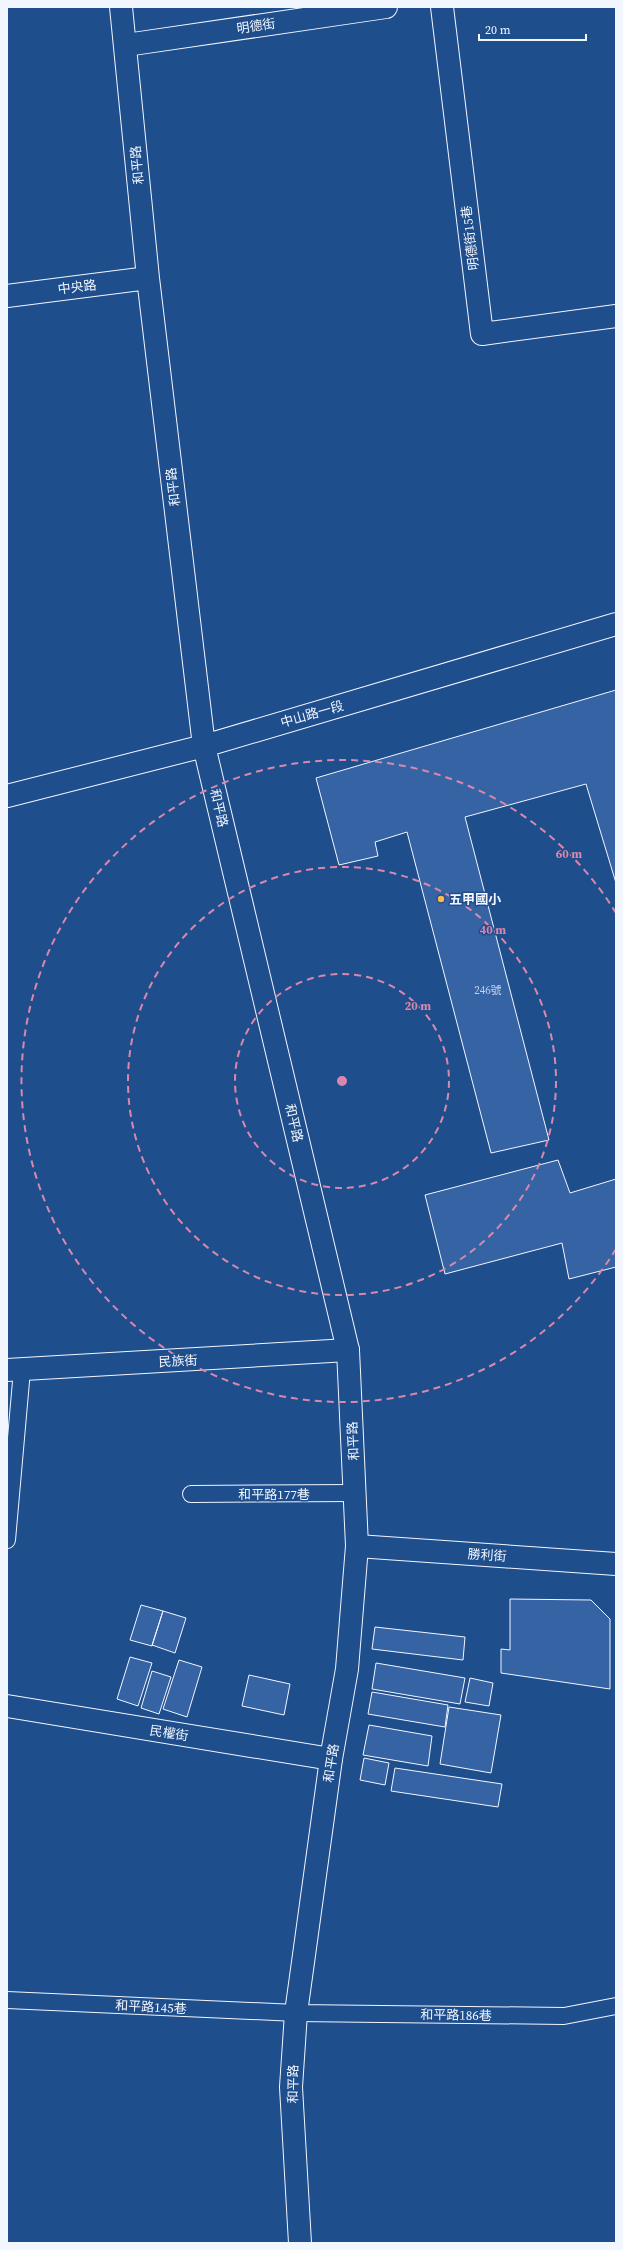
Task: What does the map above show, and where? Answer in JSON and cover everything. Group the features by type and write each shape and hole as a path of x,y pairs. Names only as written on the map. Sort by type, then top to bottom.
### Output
{"street":[{"name":"和平路","path":"121,7 126,45 148,278 204,746 348,1350 356,1493 357,1546 347,1669 331,1759 296,2013 291,2087 300,2243"},
{"name":"明德街","path":"126,45 386,7"},
{"name":"明德街15巷","path":"442,7 482,334 616,316"},
{"name":"中央路","path":"7,296 148,278"},
{"name":"中山路一段","path":"7,796 204,746 616,624"},
{"name":"民族街","path":"14,1370 348,1350"},
{"name":"勝利街","path":"357,1546 616,1564"},
{"name":"民權街","path":"7,1706 331,1759"}],"lane":[{"path":"7,1540 14,1370"},
{"name":"和平路177巷","path":"191,1494 356,1493"},
{"name":"和平路145巷","path":"7,2000 296,2013"},
{"name":"和平路186巷","path":"296,2013 564,2016 616,2006"}],"building":[{"path":"616,690 616,883 586,784 465,817 549,1140 491,1153 407,832 375,842 378,856 339,865 316,778"},
{"path":"558,1160 570,1193 616,1179 616,1267 569,1279 562,1243 445,1274 425,1195"},
{"path":"510,1599 591,1600 610,1619 610,1689 501,1673 501,1649 510,1650"},
{"path":"141,1605 163,1611 152,1646 130,1640"},
{"path":"163,1611 186,1618 175,1653 152,1645"},
{"path":"375,1627 465,1637 463,1660 372,1649"},
{"path":"130,1657 152,1663 138,1706 117,1699"},
{"path":"179,1660 202,1667 187,1717 163,1709"},
{"path":"376,1663 465,1678 460,1704 372,1689"},
{"path":"152,1671 171,1677 159,1714 141,1708"},
{"path":"249,1675 290,1684 284,1715 242,1706"},
{"path":"470,1678 493,1683 489,1706 465,1702"},
{"path":"372,1692 448,1705 445,1727 368,1714"},
{"path":"449,1707 501,1715 491,1773 440,1764"},
{"path":"369,1725 432,1736 428,1766 363,1755"},
{"path":"364,1758 389,1763 385,1785 360,1780"},
{"path":"395,1768 502,1784 498,1807 391,1791"}],"place":[{"name":"五甲國小","path":"441,899"}]}
